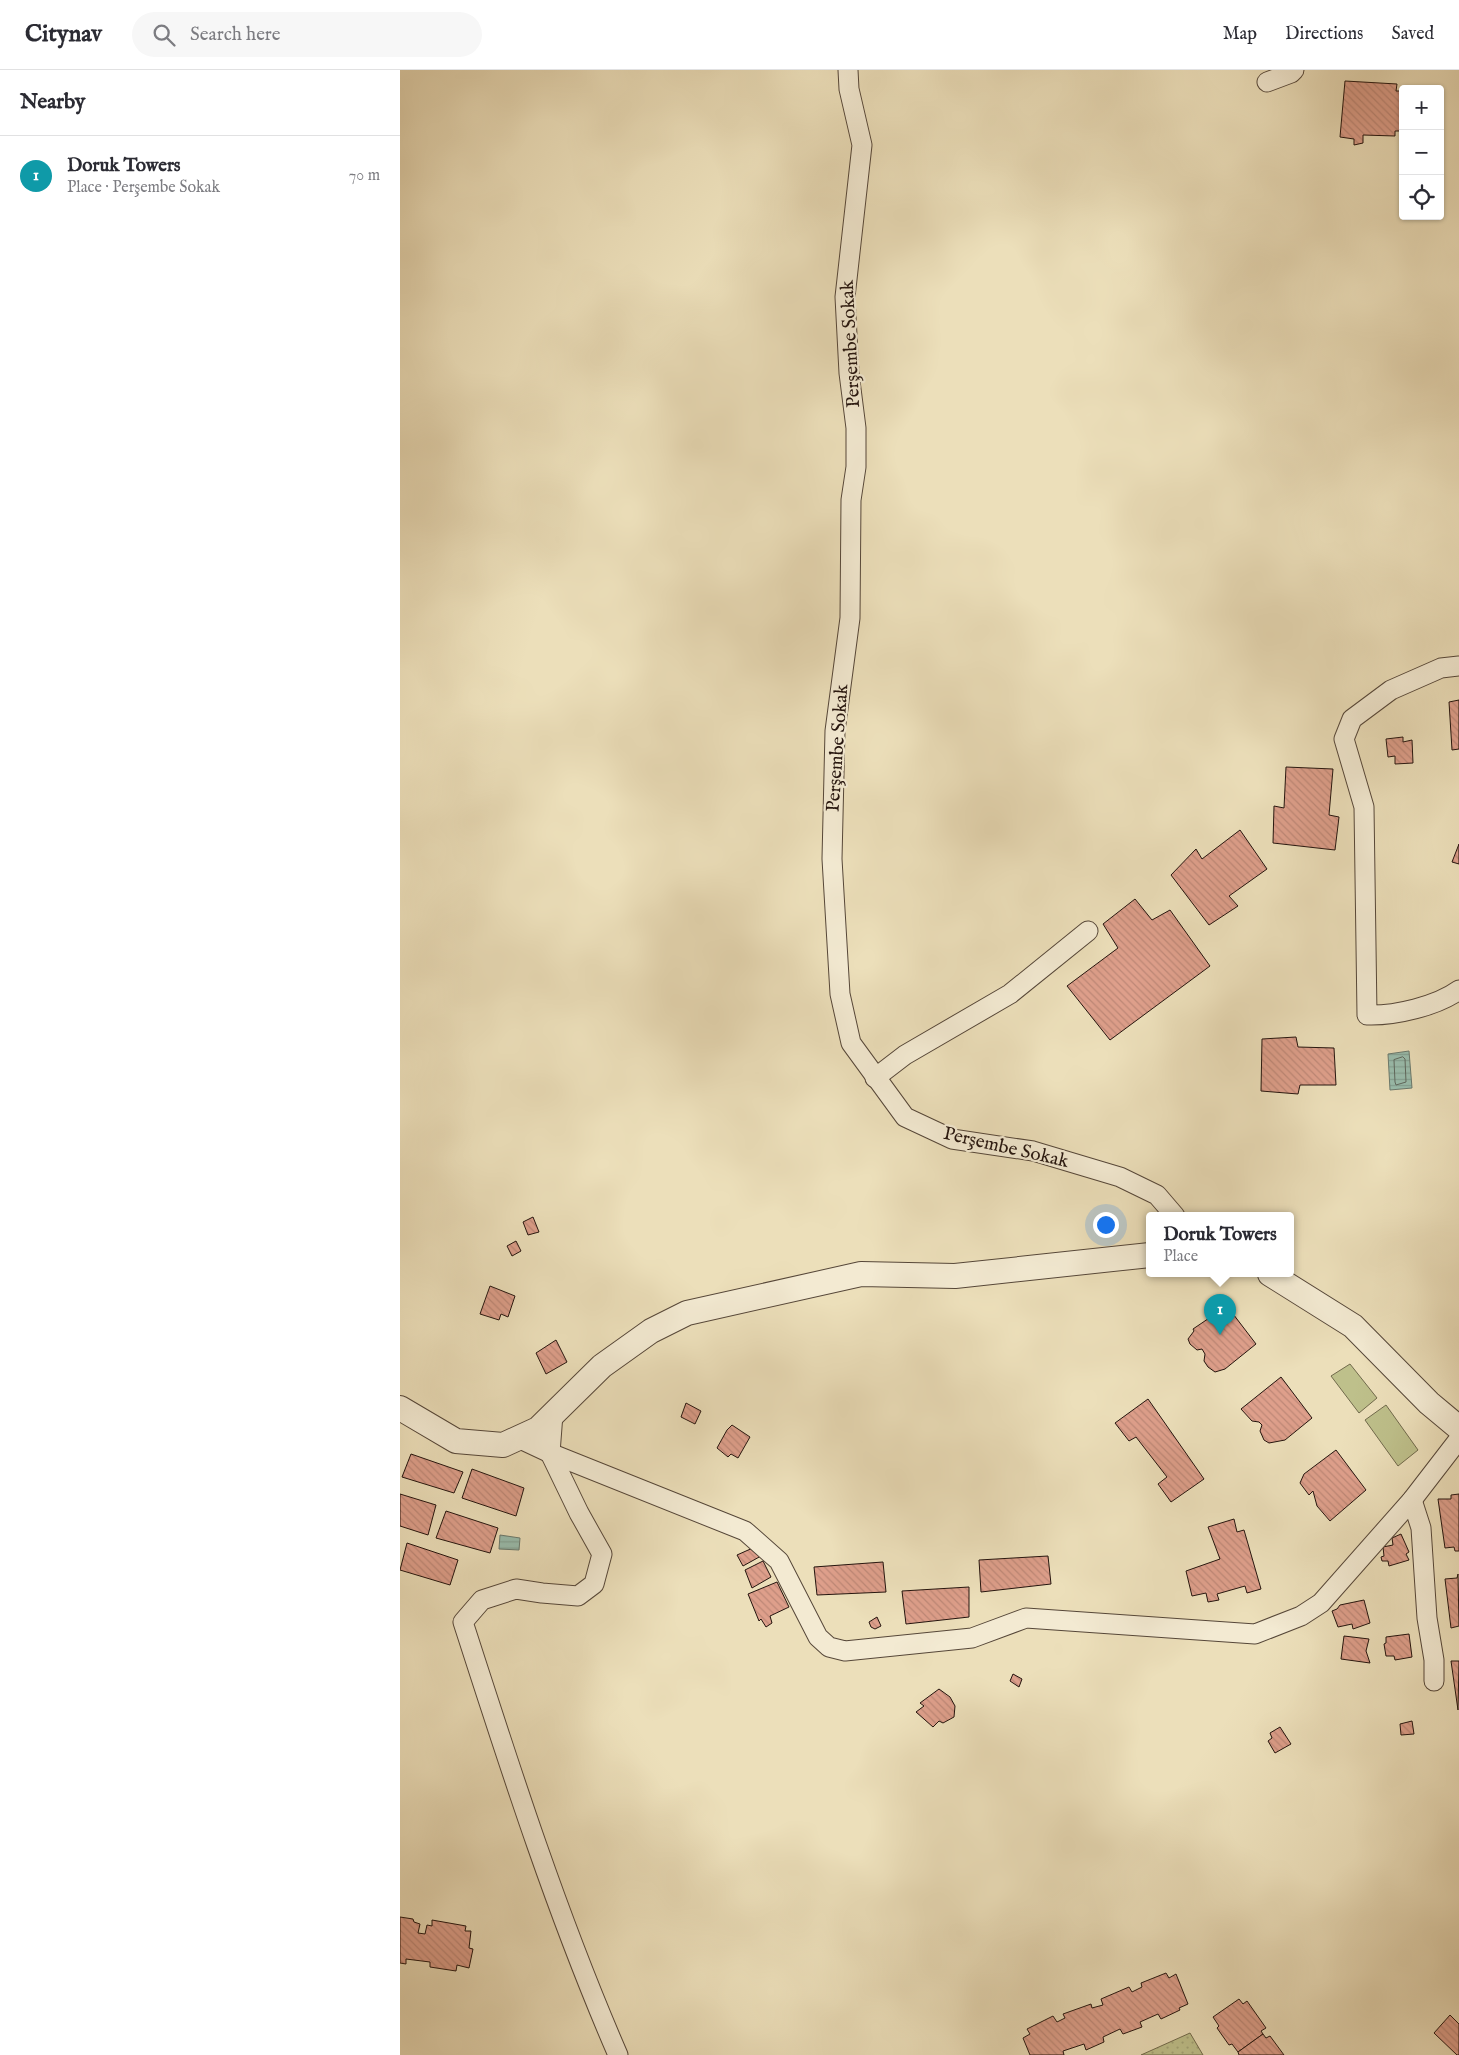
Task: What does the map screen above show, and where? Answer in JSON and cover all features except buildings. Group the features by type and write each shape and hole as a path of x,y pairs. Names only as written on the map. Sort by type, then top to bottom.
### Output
{"street":[{"name":"Perşembe Sokak","path":"848,70 849,89 862,145 845,297 849,373 856,428 856,467 852,500 850,618 835,731 832,859 840,994 851,1043 905,1117 952,1139 1033,1151 1120,1177 1157,1195 1172,1212"},
{"path":"1267,82 1292,73 1294,70"},
{"path":"1459,666 1441,668 1390,690 1352,719 1344,739 1364,807 1367,1015 1386,1015 1447,999 1459,990"},
{"path":"876,1078 905,1055 1010,994 1088,931"},
{"path":"400,1408 456,1441 503,1445 538,1429 602,1366 651,1331 687,1313 861,1274 955,1276 1146,1255"},
{"path":"1275,1277 1353,1326 1429,1403 1459,1428"},
{"path":"553,1414 550,1453 578,1513 602,1554 594,1584 578,1596 542,1594 516,1589 482,1600 463,1622 518,1793 599,2012 618,2055"},
{"path":"518,1438 550,1453 744,1531 779,1561 818,1637 830,1647 845,1651 972,1638 1026,1618 1255,1634 1301,1616 1321,1603 1412,1500 1459,1439"},
{"path":"1412,1500 1421,1528 1428,1618 1434,1660 1434,1681"}],"green space":[{"path":"1350,1364 1377,1398 1359,1413 1331,1376"},
{"path":"1386,1405 1418,1450 1398,1466 1365,1420"},
{"path":"1190,2033 1203,2055 1141,2055"}],"water":[{"path":"1409,1051 1412,1088 1390,1090 1388,1054"},
{"path":"500,1535 520,1538 519,1550 499,1549"}],"place":[{"name":"Doruk Towers","path":"1220,1335"}]}
